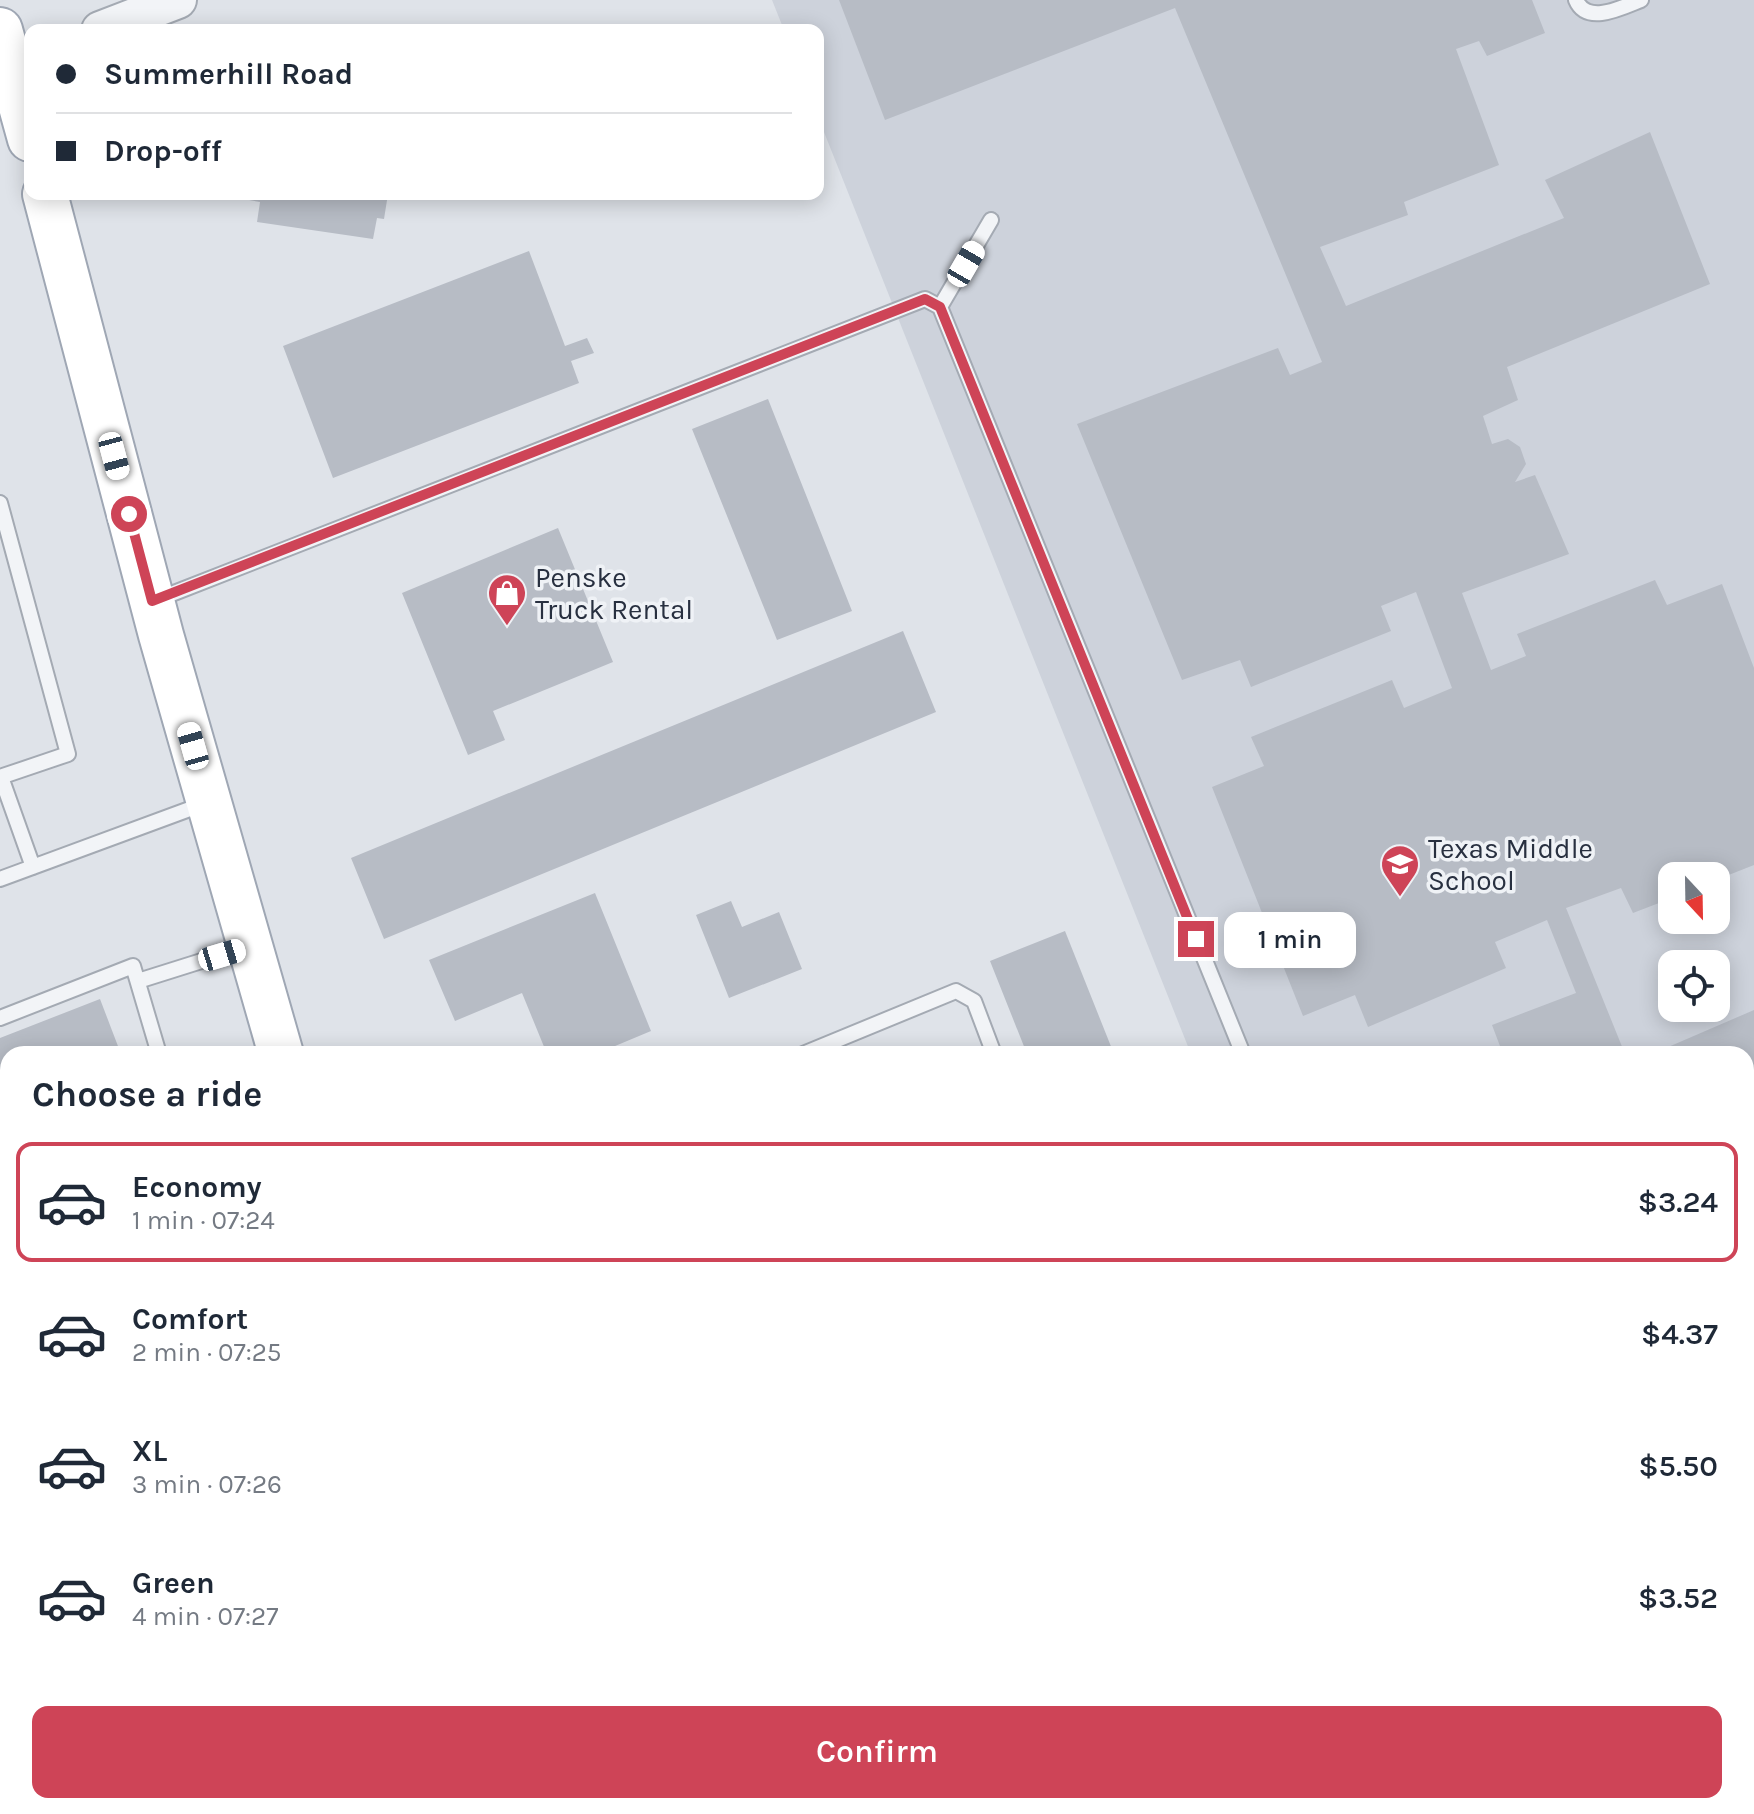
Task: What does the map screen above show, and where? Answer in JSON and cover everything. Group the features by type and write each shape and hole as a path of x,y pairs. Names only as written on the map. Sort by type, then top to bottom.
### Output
{"main road":[{"path":"10,55 24,114"},
{"path":"47,200 152,601 279,1046"}],"street":[{"path":"116,24 178,0"}],"lane":[{"path":"1576,0 1579,6 1591,13 1606,13 1641,0"},
{"path":"940,307 991,220"},
{"path":"152,601 925,299 940,307 1240,1046"},
{"path":"0,503 68,754 1,777 33,867"},
{"path":"0,879 209,802"},
{"path":"138,981 250,946"},
{"path":"0,1018 133,966 157,1046"},
{"path":"822,1046 956,991 974,1001 991,1046"}],"shaded area":[{"name":"Texas Middle School","path":"772,0 1754,0 1754,1046 1188,1046 824,132 824,24 782,24"}],"building":[{"path":"839,0 1532,0 1545,33 1487,56 1479,41 1456,49 1499,165 1404,202 1408,215 1320,247 1346,306 1564,218 1545,180 1650,132 1710,284 1507,367 1518,400 1483,416 1492,444 1508,439 1520,447 1526,464 1515,482 1535,475 1569,554 1462,593 1491,670 1526,656 1517,634 1655,580 1667,605 1722,584 1754,668 1754,865 1730,874 1730,862 1658,862 1658,903 1633,913 1621,888 1566,908 1622,1046 1500,1046 1492,1025 1576,993 1547,920 1495,942 1506,968 1368,1027 1355,995 1303,1016 1212,787 1264,766 1251,737 1392,680 1404,708 1452,688 1416,592 1381,606 1391,631 1251,687 1240,660 1182,680 1077,424 1278,348 1290,375 1322,362 1175,8 885,120"},
{"path":"249,200 387,200 384,219 377,218 373,239 257,222 260,202"},
{"path":"529,251 565,346 587,338 594,353 571,361 579,383 333,478 283,346"},
{"path":"768,399 852,611 777,640 692,429"},
{"name":"Penske Truck Rental","path":"558,528 613,662 493,711 505,740 468,755 402,593"},
{"path":"903,631 936,712 384,939 351,858"},
{"path":"595,893 651,1031 615,1046 544,1046 522,993 455,1021 429,960"},
{"path":"731,901 742,927 779,912 802,969 729,998 696,915"},
{"path":"1065,931 1111,1046 1024,1046 990,961"},
{"path":"100,999 118,1046 0,1046 0,1038"},
{"path":"1754,1010 1754,1046 1671,1046"}],"place":[{"name":"Penske Truck Rental","path":"507,627"},
{"name":"Texas Middle School","path":"1400,898"}],"route":[{"path":"129,514 152,601 925,299 940,307 1196,939"}]}
